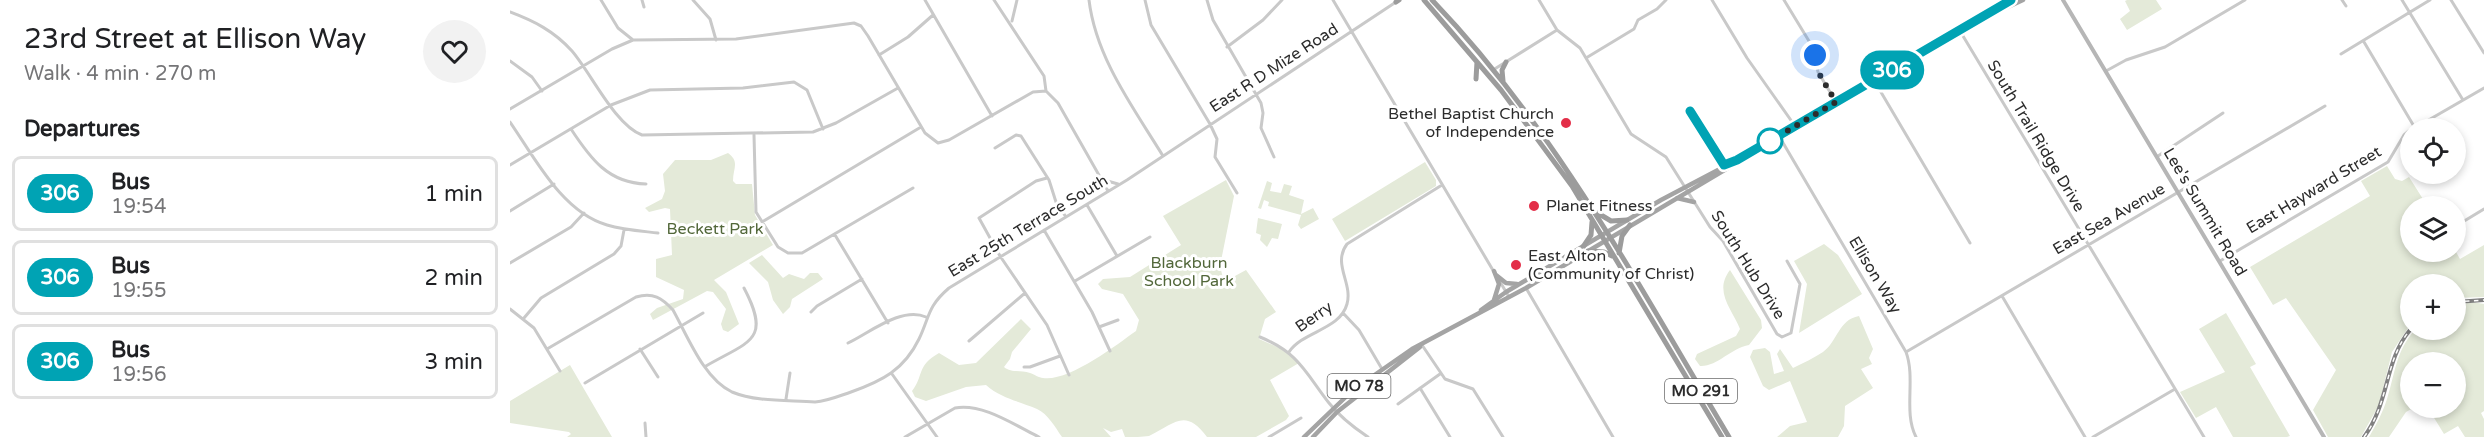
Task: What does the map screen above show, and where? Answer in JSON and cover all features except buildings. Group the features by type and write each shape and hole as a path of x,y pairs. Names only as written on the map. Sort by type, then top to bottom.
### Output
{"highway":[{"name":"MO 291","path":"1424,0 1477,61 1550,154 1592,220 1619,253 1729,437"},
{"name":"MO 291","path":"1434,0 1503,82 1561,159 1592,209 1615,259 1722,437"},
{"path":"1476,79 1477,61"},
{"path":"1503,82 1502,70 1506,62"},
{"path":"1592,209 1607,220 1629,223 1622,236 1619,253"},
{"path":"1583,247 1591,235 1592,220"},
{"path":"1588,251 1604,252 1615,259"}],"main road":[{"name":"MO 78","path":"1304,437 1382,369 1508,295 1583,247 1605,237 1986,17 2011,0"},
{"name":"MO 78","path":"1986,17 1993,16 2023,0"},
{"name":"Lee's Summit Road","path":"2063,0 2180,192 2324,437"},
{"name":"MO 78","path":"1629,223 1677,198 1686,190"},
{"path":"1677,198 1694,202"},
{"name":"MO 78","path":"1524,285 1588,251 1605,237"},
{"path":"1494,273 1511,284 1524,285"},
{"path":"1493,300 1499,284 1494,273"},
{"name":"MO 78","path":"1479,312 1493,300 1508,295"},
{"name":"MO 78","path":"1313,437 1335,410 1422,345"}],"street":[{"path":"601,0 618,28 633,40"},
{"path":"642,0 644,7"},
{"path":"693,0 710,19 716,40"},
{"path":"925,0 992,116"},
{"path":"994,0 1012,23 1044,76 1046,91 1059,103 1108,191"},
{"path":"1012,23 1017,0"},
{"path":"1089,0 1097,40 1107,62 1163,156"},
{"path":"1145,0 1156,34 1210,124 1216,139 1215,157 1237,193"},
{"path":"1207,0 1213,20 1255,94 1263,113 1261,128 1274,157"},
{"path":"1227,47 1263,20 1282,0"},
{"path":"1333,0 1352,32 1398,1"},
{"path":"1487,74 1557,30 1539,0"},
{"path":"1586,58 1634,29 1638,20 1657,9 1665,0"},
{"path":"1712,0 1747,58 1795,126"},
{"path":"1785,0 1812,46 1818,72 1836,102"},
{"path":"2106,71 2126,60 2165,47 2245,0"},
{"path":"2342,0 2346,6"},
{"path":"2402,0 2463,100"},
{"path":"2341,54 2430,0"},
{"path":"2451,0 2484,53"},
{"path":"510,12 547,28 584,66 629,129 642,135 802,134 824,129 898,88"},
{"path":"879,55 908,37 933,15"},
{"path":"510,109 633,40 716,40 765,36 847,22 861,26 930,139 942,143 1033,92 1046,91"},
{"name":"South Hub Drive","path":"1557,30 1580,48 1631,134 1666,157 1694,202 1723,241 1778,334 1782,337 1791,333 1794,326 1800,284 1787,261"},
{"name":"South Trail Ridge Drive","path":"1960,31 2204,437"},
{"name":"East R D Mize Road","path":"1122,183 1352,32 1508,295"},
{"path":"2363,41 2407,118"},
{"path":"510,62 532,77 542,91"},
{"path":"1874,80 1970,243"},
{"path":"510,165 611,105 650,90 743,88 794,82 807,90 824,129"},
{"name":"East Hayward Street","path":"2432,118 2484,87"},
{"name":"East Sea Avenue","path":"1906,352 2325,106"},
{"path":"2158,156 2223,113"},
{"path":"510,122 554,184 584,213 604,225 624,230 658,232"},
{"path":"762,222 921,127"},
{"path":"571,129 588,156 602,170 621,180 646,184"},
{"path":"754,135 754,206 778,247 794,255 835,235 913,188"},
{"path":"995,148 1016,135 1021,136 1047,178 1066,217"},
{"name":"Ellison Way","path":"1779,136 1906,352 1911,373 1911,425 1916,437"},
{"name":"East Hayward Street","path":"2220,261 2388,162 2400,142"},
{"path":"1101,176 1108,183 1122,183"},
{"path":"1047,178 1036,181 979,218 980,225 1047,325 1069,375"},
{"name":"East 25th Terrace South","path":"547,349 636,297 650,294 657,296 673,310 717,382 733,392 786,399 825,401 892,375 912,353 926,316 949,288 1122,183"},
{"path":"510,211 554,184"},
{"name":"Berry","path":"1289,352 1298,342 1342,313 1348,296 1341,264 1343,249 1350,241 1442,186"},
{"path":"1087,205 1117,256"},
{"path":"2466,220 2484,209"},
{"path":"510,263 571,227 584,213"},
{"path":"524,318 541,298 614,254 621,246 624,230"},
{"path":"1044,230 1075,282 1110,351"},
{"path":"835,235 888,323"},
{"path":"1075,282 1150,237"},
{"path":"811,312 862,279"},
{"path":"1524,285 1613,437"},
{"path":"706,366 744,344 754,333 757,314 744,288"},
{"path":"969,341 1025,293"},
{"path":"2002,296 2085,437"},
{"path":"510,309 534,328 560,371"},
{"path":"585,383 703,313"},
{"path":"1342,313 1359,330 1382,369"},
{"path":"848,343 908,314 926,316"},
{"path":"1099,327 1118,320"},
{"path":"1260,337 1289,352 1307,369 1335,410 1368,437"},
{"path":"1422,345 1440,374 1449,381 1473,388 1503,437"},
{"path":"640,350 658,377"},
{"path":"1024,367 1060,356"},
{"path":"786,399 790,373"},
{"path":"1398,404 1440,374"},
{"path":"892,375 937,437"},
{"path":"1420,388 1450,437"},
{"path":"2093,437 2175,389"},
{"path":"905,437 961,407 981,410 1039,437"},
{"path":"1269,437 1301,418"},
{"path":"645,423 646,437"}],"green space":[{"path":"2156,0 2162,9 2127,30 2120,19 2130,11 2125,1"},
{"name":"Beckett Park","path":"728,153 735,162 733,181 736,184 752,184 755,215 773,245 714,280 726,292 739,324 728,332 723,330 721,324 726,309 713,292 707,291 653,320 650,314 657,308 683,299 684,290 656,277 656,259 672,255 670,209 649,212 645,208 662,199 665,191 663,174 675,160 711,160"},
{"path":"1425,162 1436,180 1436,186 1345,241 1332,219"},
{"path":"2387,166 2395,179 2400,180 2400,184 2413,184 2421,196 2400,196 2400,262 2466,262 2466,256 2484,245 2484,297 2466,298 2466,274 2400,274 2400,340 2392,352 2379,405 2361,437 2328,437 2313,410 2336,370 2286,298 2273,305 2250,267 2370,196 2361,181"},
{"name":"Blackburn School Park","path":"1226,180 1234,196 1220,266 1224,282 1246,270 1276,312 1265,319 1259,339 1282,349 1299,363 1270,380 1289,416 1286,420 1256,437 1207,437 1192,422 1186,420 1173,423 1149,436 1125,437 1122,429 1111,432 1103,428 1111,437 1062,437 1041,411 1004,397 986,385 966,387 926,401 915,397 912,391 927,362 932,358 939,353 959,365 976,363 1021,319 1031,329 1012,352 1004,367 1010,370 1027,372 1041,378 1053,378 1078,369 1116,345 1136,331 1139,320 1123,294 1102,289 1098,284 1103,279 1130,277 1181,245 1163,216"},
{"path":"1267,181 1272,183 1270,191 1281,193 1284,184 1292,186 1289,195 1304,200 1301,214 1313,208 1319,219 1301,229 1298,225 1301,215 1268,206 1269,202 1264,200 1261,209 1258,208"},
{"path":"1258,218 1282,224 1278,239 1272,238 1267,247 1260,240 1261,235 1256,233"},
{"path":"1824,244 1838,255 1862,294 1799,333 1807,284 1794,261"},
{"path":"762,255 783,278 789,274 804,279 810,273 818,273 823,279 792,299 790,307 783,314 773,300 768,282 749,263"},
{"path":"1730,270 1761,320 1762,328 1749,345 1712,364 1700,366 1695,359 1697,354 1736,336 1740,329 1724,293 1725,278"},
{"path":"2466,304 2484,304 2484,411 2481,413 2484,419 2484,437 2465,437 2458,426 2444,434 2434,418 2466,418 2466,352 2401,352 2408,340 2466,340"},
{"path":"2226,313 2256,364 2250,367 2290,436 2233,437 2216,407 2196,418 2180,392 2225,372 2199,329"},
{"path":"1859,316 1873,349 1869,358 1872,364 1861,369 1873,388 1845,406 1844,426 1838,437 1777,437 1790,426 1807,422 1790,381 1769,390 1763,386 1750,357 1753,350 1765,348 1770,352 1774,374 1784,371 1777,354 1780,349 1793,368 1823,352 1842,326 1852,318"},
{"path":"2400,354 2400,418 2402,418 2389,437 2369,437 2387,399"},
{"path":"570,365 612,437 567,437 571,434 569,432 510,423 510,401"}],"railway":[{"path":"2466,301 2484,300"},
{"path":"2364,437 2378,410 2391,368 2403,340"}],"bus line":[{"name":"306","path":"1690,111 1724,165 1737,160 1983,19 2011,0"}],"place":[{"name":"Bethel Baptist Church of Independence","path":"1566,123"},
{"name":"Planet Fitness","path":"1534,206"},
{"name":"East Alton (Community of Christ)","path":"1516,265"}],"route":[{"path":"1770,141 1765,144 1836,102 1818,72 1815,55"}]}
